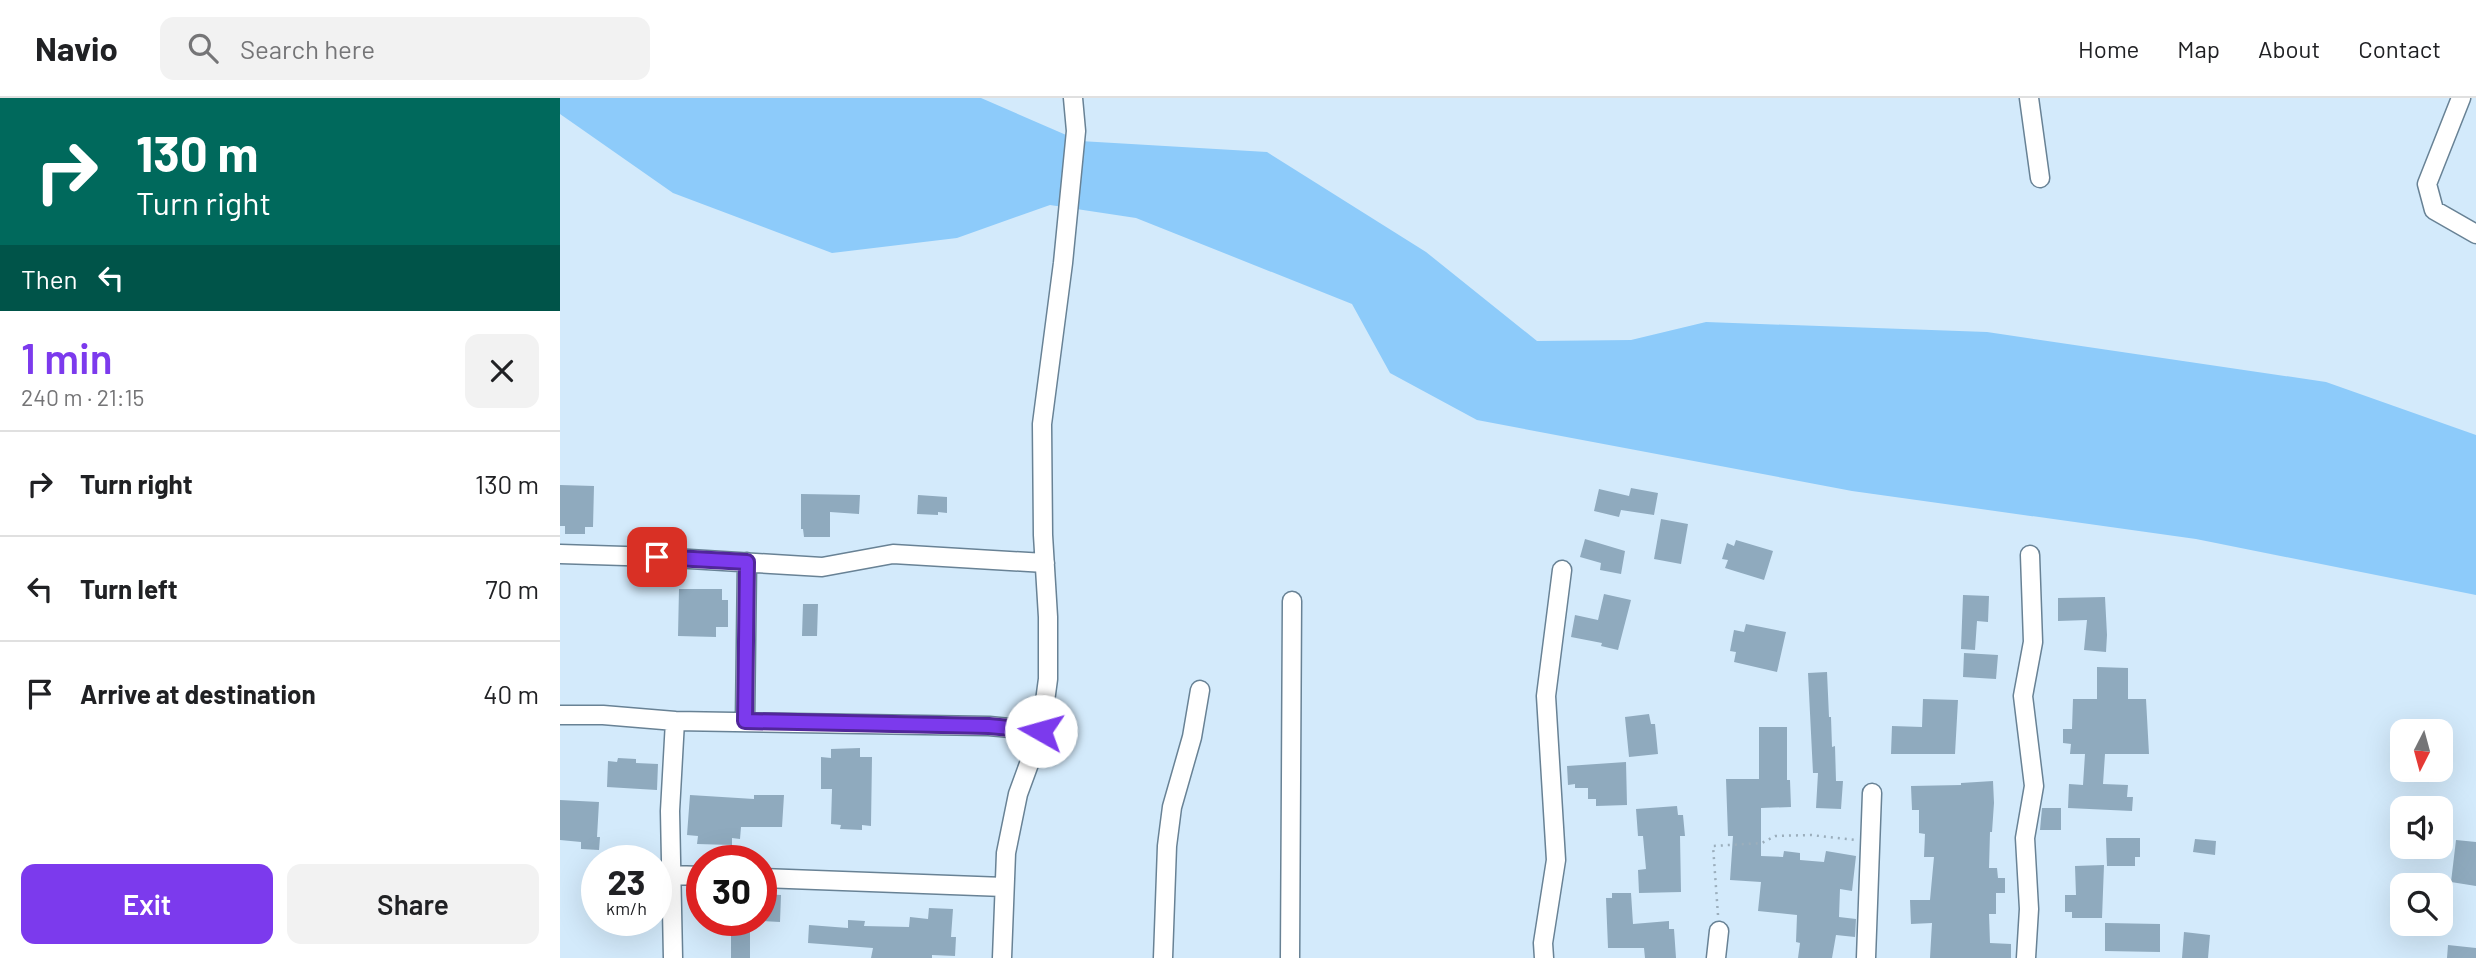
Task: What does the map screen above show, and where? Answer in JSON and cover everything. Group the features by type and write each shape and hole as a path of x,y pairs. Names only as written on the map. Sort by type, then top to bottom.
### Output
{"street":[{"path":"1002,958 1006,853 1018,794 1041,731 1048,679 1042,424 1075,145 1073,98"},
{"path":"2029,98 2040,178"},
{"path":"2461,98 2427,184 2434,210 2476,234"},
{"path":"560,554 822,567 893,554 1045,563"},
{"path":"2026,958 2029,909 2025,838 2034,786 2023,696 2033,642 2029,555"},
{"path":"745,721 747,562"},
{"path":"1544,958 1543,943 1556,859 1546,695 1562,570"},
{"path":"1290,958 1292,601"},
{"path":"1163,958 1167,846 1172,807 1192,737 1200,690"},
{"path":"560,715 603,715 676,721 989,726 1041,731"},
{"path":"671,845 676,721"},
{"path":"1866,958 1872,793"},
{"path":"777,879 1004,887"},
{"path":"672,916 673,958"},
{"path":"1716,958 1719,931"}],"path":[{"path":"1719,931 1713,846 1762,843 1775,836 1811,835 1858,841"}],"shaded area":[{"path":"560,98 981,98 1080,141 1267,152 1426,252 1537,341 1631,340 1706,322 1987,332 2326,382 2476,435 2476,595 2196,539 1852,491 1477,420 1390,373 1352,304 1136,218 1050,205 957,238 832,253 673,193 560,114"}],"building":[{"path":"560,485 594,486 593,527 585,527 585,534 565,534 565,526 560,526"},
{"path":"1631,488 1658,493 1654,515 1621,510 1619,517 1594,511 1599,489 1629,496"},
{"path":"801,494 860,495 859,514 830,512 830,537 804,537 801,529"},
{"path":"918,495 947,497 947,513 917,514"},
{"path":"1661,519 1688,524 1681,564 1654,559"},
{"path":"1585,539 1625,551 1621,574 1600,570 1601,563 1580,557"},
{"path":"1736,540 1773,551 1764,580 1725,568 1728,560 1722,559 1727,543 1734,546"},
{"path":"679,589 722,589 722,600 728,600 728,627 716,627 716,637 678,636"},
{"path":"1604,594 1631,600 1618,650 1601,646 1602,643 1571,637 1575,615 1598,620"},
{"path":"1963,595 1989,596 1988,622 1977,621 1975,650 1961,649"},
{"path":"2105,597 2106,652 2084,650 2087,620 2058,621 2058,598"},
{"path":"803,604 818,604 817,636 802,636"},
{"path":"1746,624 1786,632 1777,672 1734,662 1736,652 1730,651 1734,630 1744,632"},
{"path":"1964,653 1998,655 1996,679 1963,677"},
{"path":"2097,667 2128,668 2128,699 2146,699 2149,754 2105,754 2103,784 2128,785 2127,797 2133,797 2132,811 2068,808 2069,784 2083,785 2085,754 2070,754 2071,744 2063,743 2063,729 2072,729 2073,699 2097,699"},
{"path":"1827,672 1836,781 1843,781 1841,809 1816,808 1818,773 1813,773 1808,673"},
{"path":"1923,699 1958,700 1955,754 1891,754 1892,726 1922,727"},
{"path":"1649,714 1651,724 1655,724 1658,754 1629,757 1625,717"},
{"path":"1759,727 1787,727 1787,780 1790,780 1791,807 1761,808 1761,856 1783,857 1784,851 1800,853 1800,860 1824,862 1826,851 1856,856 1852,891 1840,889 1839,917 1856,919 1855,937 1836,935 1832,958 1798,958 1800,943 1796,942 1797,915 1758,911 1761,882 1730,880 1733,836 1728,836 1726,779 1759,779"},
{"path":"860,748 860,757 872,757 871,826 862,825 862,830 840,829 841,825 831,824 832,789 821,789 821,757 831,758 831,749"},
{"path":"618,758 636,759 636,763 658,764 657,790 607,787 608,761 617,762"},
{"path":"1626,762 1627,805 1596,806 1596,799 1588,799 1588,788 1568,785 1567,766"},
{"path":"1993,781 1989,868 1997,868 1998,878 2005,878 2005,893 1996,893 1996,914 1989,914 1990,943 2011,944 2011,958 1930,958 1932,923 1911,924 1910,900 1930,900 1934,857 1924,857 1925,834 1919,833 1919,810 1912,810 1911,786"},
{"path":"690,795 754,799 754,795 784,795 782,827 741,827 740,839 732,838 732,845 697,844 698,836 687,835"},
{"path":"560,800 599,802 597,837 600,837 599,845 581,845 581,842 560,840"},
{"path":"1677,806 1678,815 1683,815 1685,836 1680,836 1681,892 1639,893 1638,870 1646,869 1643,836 1638,836 1636,809"},
{"path":"2042,808 2061,808 2061,830 2040,830"},
{"path":"2106,838 2140,838 2140,857 2135,857 2135,866 2107,866"},
{"path":"2195,839 2216,841 2215,855 2193,852"},
{"path":"2456,840 2476,842 2476,886 2453,882"},
{"path":"2104,865 2102,918 2072,918 2072,912 2065,912 2065,895 2076,895 2075,866"},
{"path":"1612,893 1631,893 1633,924 1669,921 1669,929 1674,929 1676,958 1645,958 1644,948 1608,948 1606,898 1612,898"},
{"path":"777,895 781,895 780,922 777,922"},
{"path":"929,908 953,909 951,937 956,937 955,956 871,958 873,948 808,943 809,925 848,928 848,920 865,921 864,926 909,927 910,917 928,919"},
{"path":"2105,923 2160,924 2160,952 2105,951"},
{"path":"2184,932 2210,935 2208,958 2182,958"},
{"path":"731,936 750,936 750,958 731,958"},
{"path":"2448,945 2476,948 2476,958 2447,958"}],"route":[{"path":"657,557 747,562 745,721 989,726 1041,731"}]}
